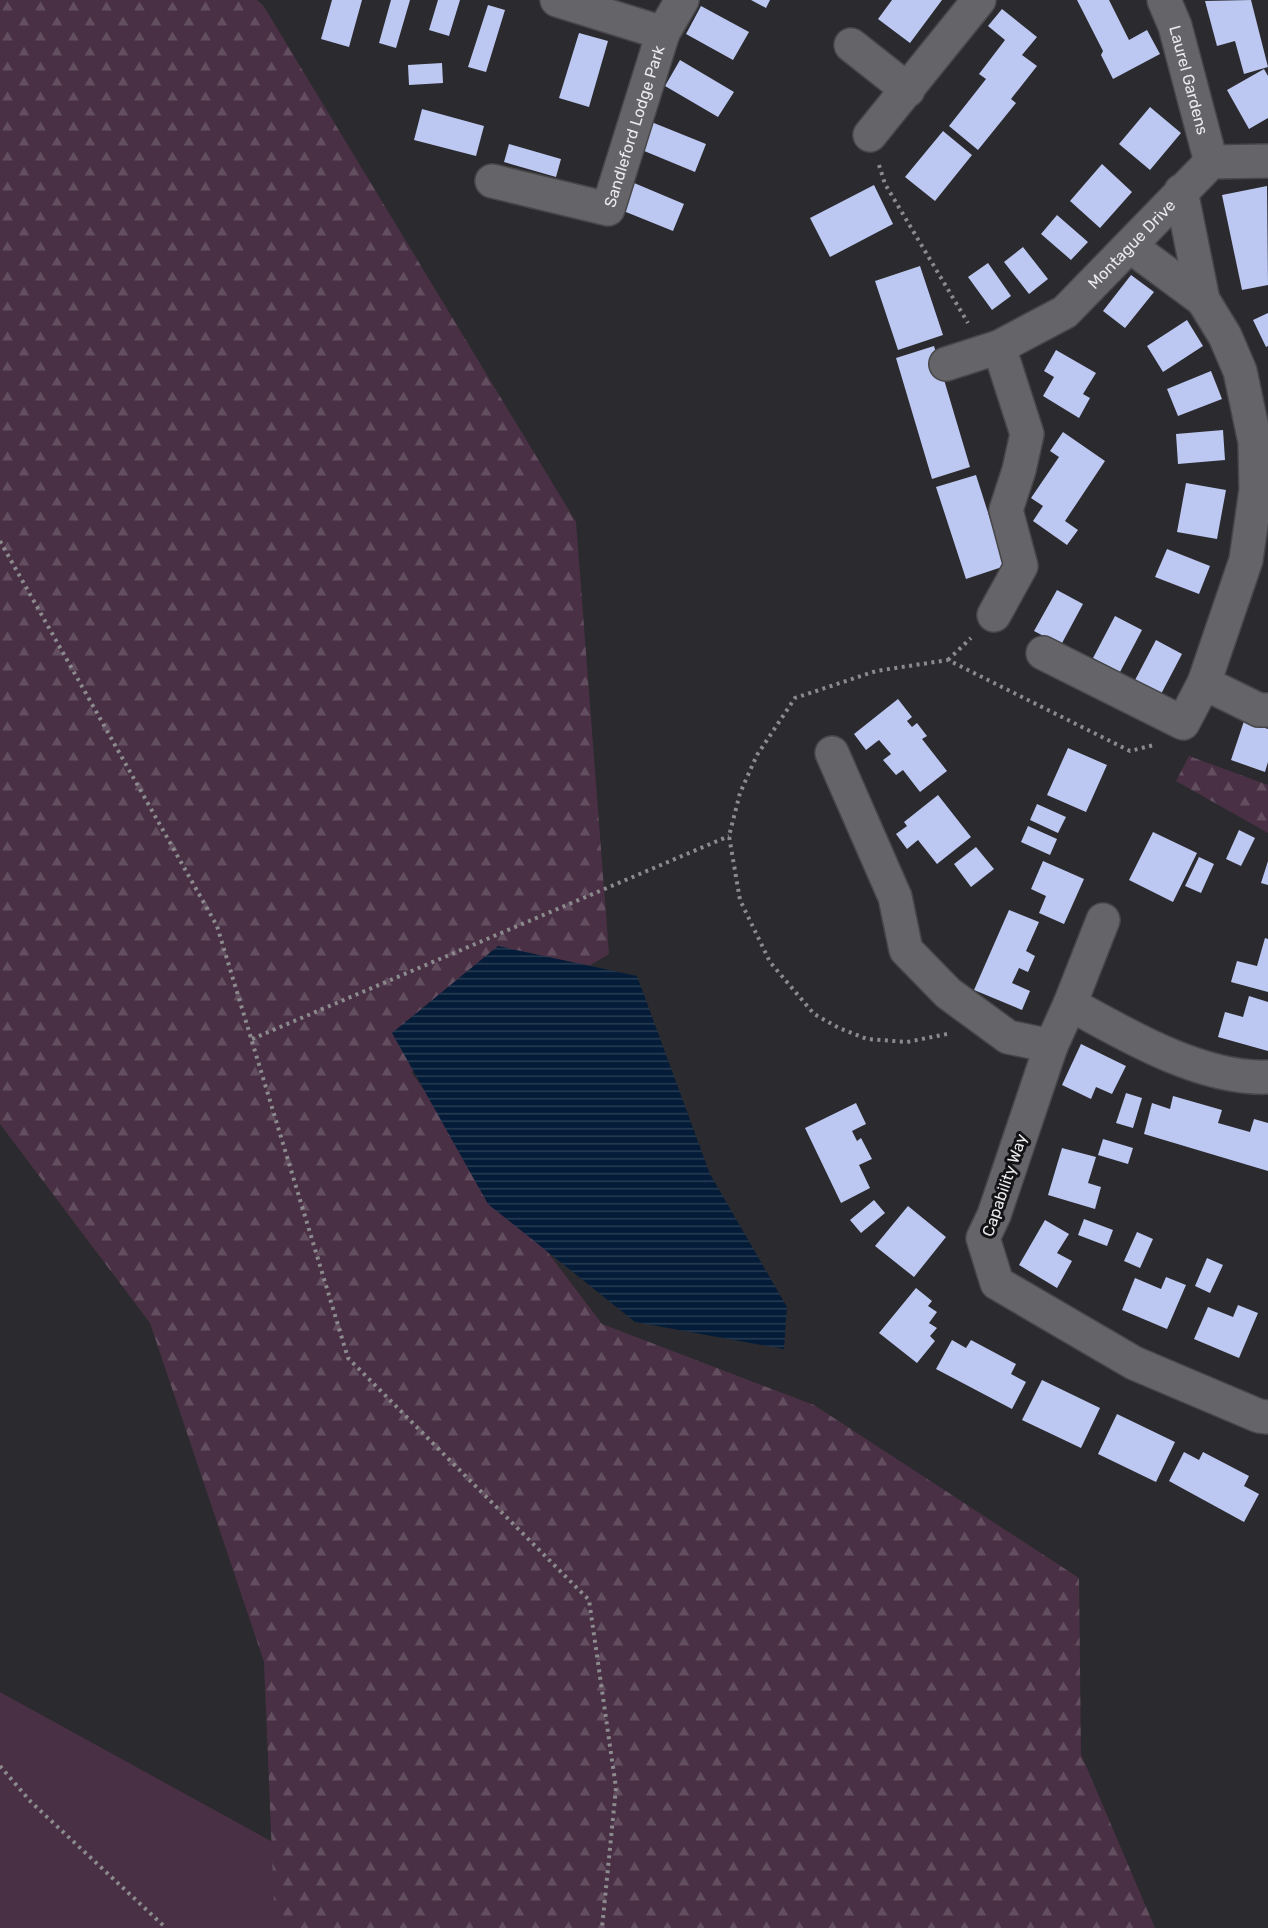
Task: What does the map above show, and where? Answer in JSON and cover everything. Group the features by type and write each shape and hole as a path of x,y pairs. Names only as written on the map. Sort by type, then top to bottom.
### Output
{"street":[{"name":"Sandleford Lodge Park","path":"557,0 663,33"},
{"name":"Sandleford Lodge Park","path":"492,181 608,209 663,33 682,0"},
{"path":"870,135 980,0"},
{"name":"Laurel Gardens","path":"1164,0 1175,26 1211,162"},
{"path":"851,45 908,90"},
{"path":"1211,162 1268,161"},
{"name":"Montague Drive","path":"946,364 999,347 1065,312 1211,162"},
{"path":"1043,653 1183,723 1204,683 1257,557 1262,493 1255,442 1240,371 1225,336 1203,300 1181,191"},
{"path":"1130,246 1203,300"},
{"path":"994,615 1021,566 1006,510 1019,470 1027,434 999,347"},
{"path":"1204,683 1264,710"},
{"path":"832,753 895,897 906,950 948,993 1008,1037 1051,1046"},
{"name":"Capability Way","path":"1103,920 1051,1046 994,1215 982,1238 997,1283 1134,1363 1268,1418"},
{"path":"1070,1004 1159,1049 1214,1071 1254,1078 1268,1077"}],"path":[{"path":"870,135 885,183 970,327 999,347"},
{"path":"0,542 218,926 348,1358 589,1600 616,1788 602,1928"},
{"path":"948,1034 908,1042 867,1039 839,1029 814,1014 770,962 740,900 729,836 740,793 757,754 795,698 876,671 948,660 1130,751 1162,744 1183,723"},
{"path":"252,1039 729,836"},
{"path":"0,1766 31,1802 166,1928"}],"green space":[{"path":"0,0 257,0 263,5 576,522 609,954 411,1072 602,1324 814,1405 1079,1578 1081,1754 1155,1928 275,1928 264,1662 150,1323 0,1124"},
{"path":"1189,756 1268,785 1268,833 1176,781"},
{"path":"0,1692 429,1928 0,1928"}],"water":[{"path":"498,946 637,976 710,1174 787,1307 784,1349 635,1322 488,1204 392,1033"}],"building":[{"path":"332,0 362,0 349,47 321,39"},
{"path":"391,0 410,0 396,48 379,43"},
{"path":"438,0 460,0 449,36 429,30"},
{"path":"751,0 770,0 766,8"},
{"path":"892,0 942,0 910,43 878,19"},
{"path":"1077,0 1109,0 1129,40 1147,30 1160,54 1113,79 1101,55 1103,51"},
{"path":"1251,0 1268,67 1244,74 1235,41 1217,46 1205,1"},
{"path":"488,5 505,10 486,72 468,67"},
{"path":"701,6 749,32 733,60 686,34"},
{"path":"1002,9 1037,37 1022,55 1037,66 1011,99 1016,103 978,150 949,126 986,79 979,74 1005,40 988,26"},
{"path":"579,33 608,41 589,107 559,98"},
{"path":"680,60 734,92 718,117 665,86"},
{"path":"442,63 443,83 409,85 408,65"},
{"path":"1264,69 1268,76 1268,118 1249,129 1227,90"},
{"path":"1150,107 1181,133 1150,170 1119,144"},
{"path":"422,109 484,126 476,156 414,140"},
{"path":"649,121 706,144 695,172 637,148"},
{"path":"943,131 972,155 935,201 905,177"},
{"path":"509,144 561,159 556,177 504,162"},
{"path":"1102,164 1132,192 1100,228 1070,201"},
{"path":"627,180 684,204 673,231 616,208"},
{"path":"874,185 893,224 830,257 810,218"},
{"path":"1267,186 1268,285 1242,290 1222,195"},
{"path":"1057,215 1088,242 1071,260 1041,234"},
{"path":"1023,247 1048,279 1029,294 1004,262"},
{"path":"988,263 1011,296 992,310 968,277"},
{"path":"920,266 943,335 898,350 875,281"},
{"path":"1131,275 1154,292 1125,328 1103,311"},
{"path":"1268,313 1268,346 1266,347 1253,320"},
{"path":"1187,320 1203,346 1163,372 1147,346"},
{"path":"934,346 970,467 932,479 896,358"},
{"path":"1056,350 1096,373 1083,394 1090,398 1079,418 1043,396 1054,377 1044,371"},
{"path":"1211,371 1222,399 1178,416 1167,389"},
{"path":"1223,430 1225,460 1178,464 1176,434"},
{"path":"1063,432 1105,461 1065,521 1078,530 1067,545 1033,521 1043,506 1031,498 1059,457 1050,451"},
{"path":"976,475 1005,566 966,579 936,487"},
{"path":"1186,483 1226,490 1217,539 1177,532"},
{"path":"1167,549 1210,566 1199,594 1155,577"},
{"path":"1057,590 1083,604 1061,645 1034,631"},
{"path":"1115,616 1142,630 1120,672 1093,658"},
{"path":"1156,640 1182,654 1160,696 1134,682"},
{"path":"898,699 912,717 907,721 912,727 917,723 927,736 922,739 947,771 920,792 903,770 896,775 883,760 891,754 879,740 866,750 854,734"},
{"path":"1244,721 1268,729 1268,762 1265,772 1231,760"},
{"path":"1068,748 1107,765 1086,812 1047,795"},
{"path":"938,795 971,837 937,864 918,840 907,849 896,834 907,826 904,822"},
{"path":"1037,804 1066,817 1058,833 1030,820"},
{"path":"1028,826 1057,839 1050,855 1021,842"},
{"path":"1239,830 1255,838 1241,866 1226,859"},
{"path":"1153,832 1197,853 1173,902 1129,880"},
{"path":"976,847 994,869 971,887 954,864"},
{"path":"1199,857 1214,864 1201,893 1185,886"},
{"path":"1043,861 1084,879 1064,924 1039,913 1046,896 1031,889"},
{"path":"1268,861 1268,885 1261,883"},
{"path":"1009,910 1039,922 1026,951 1035,956 1028,972 1019,968 1012,983 1030,991 1022,1010 974,990"},
{"path":"1265,938 1268,939 1268,992 1231,982 1237,961 1257,966"},
{"path":"1249,996 1268,1002 1268,1051 1218,1037 1225,1012 1243,1017"},
{"path":"1081,1044 1126,1066 1112,1094 1096,1087 1091,1099 1062,1085"},
{"path":"1126,1093 1142,1098 1133,1128 1116,1123"},
{"path":"1173,1096 1222,1110 1218,1123 1250,1132 1254,1119 1268,1123 1268,1171 1144,1134 1152,1103 1170,1109"},
{"path":"856,1103 866,1124 852,1131 857,1141 861,1138 872,1159 859,1165 870,1188 841,1203 805,1128"},
{"path":"1103,1139 1133,1148 1128,1164 1098,1155"},
{"path":"1062,1148 1096,1157 1088,1183 1101,1187 1095,1209 1048,1195"},
{"path":"874,1200 885,1213 861,1233 850,1220"},
{"path":"908,1206 946,1237 914,1277 875,1246"},
{"path":"1084,1219 1113,1230 1107,1246 1078,1235"},
{"path":"1045,1220 1069,1234 1057,1253 1072,1261 1057,1288 1019,1265"},
{"path":"1137,1232 1153,1239 1140,1268 1124,1261"},
{"path":"1207,1258 1223,1265 1210,1293 1195,1286"},
{"path":"1166,1277 1186,1285 1167,1329 1122,1310 1135,1278 1161,1289"},
{"path":"916,1288 932,1301 928,1306 937,1312 929,1323 937,1328 930,1336 935,1341 917,1363 879,1333"},
{"path":"1238,1305 1258,1313 1239,1358 1194,1339 1208,1307 1233,1317"},
{"path":"952,1340 966,1348 971,1340 1016,1364 1011,1374 1026,1382 1012,1409 936,1369"},
{"path":"1042,1380 1100,1408 1081,1448 1022,1420"},
{"path":"1117,1414 1175,1442 1156,1482 1098,1454"},
{"path":"1184,1452 1199,1460 1203,1452 1249,1476 1244,1486 1259,1494 1244,1522 1169,1481"}]}
